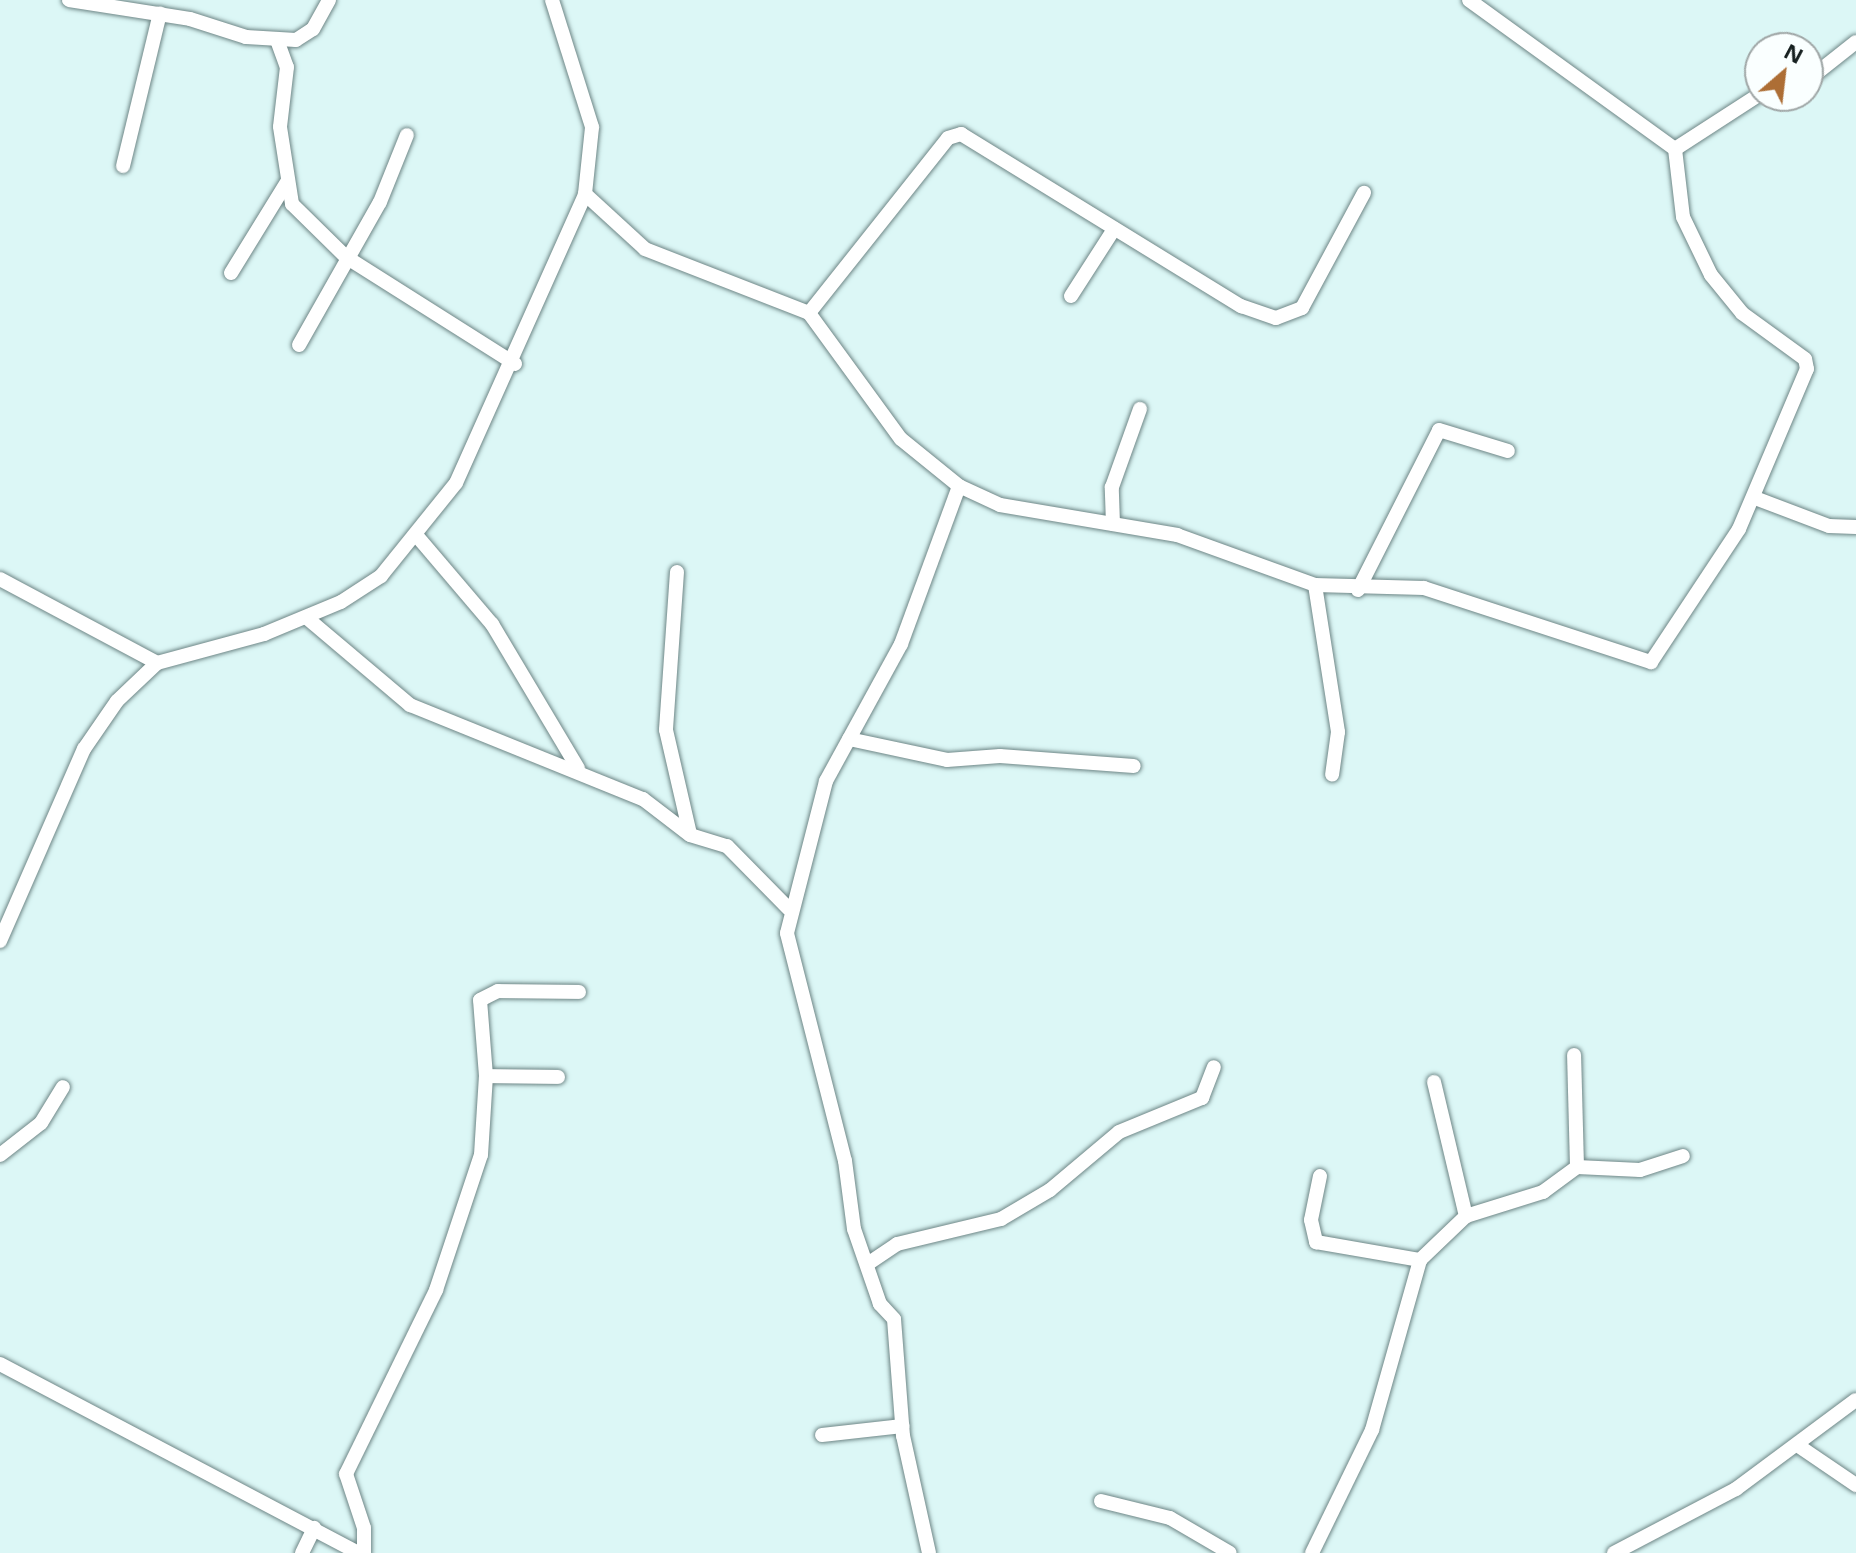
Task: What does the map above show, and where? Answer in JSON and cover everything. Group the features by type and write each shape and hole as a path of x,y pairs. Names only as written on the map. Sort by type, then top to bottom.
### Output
{"street":[{"path":"69,0 125,5 277,40 313,29 329,0"},
{"path":"585,194 645,249 809,313 901,439 959,486 1026,512 1186,537 1315,585 1358,590 1424,588 1651,662 1755,498 1805,359 1742,313 1711,275 1683,217 1675,149 1469,0"},
{"path":"1,931 84,749 117,701 157,663 307,618 381,576 417,536 456,483 515,364 585,194 592,127 549,1"},
{"path":"123,166 160,13"},
{"path":"277,40 287,67 280,127 287,182 306,221 346,257 515,364"},
{"path":"1824,67 1856,42"},
{"path":"1675,149 1712,118 1744,102"},
{"path":"809,313 948,138 961,134 1241,306 1288,319 1302,308 1364,193"},
{"path":"299,345 346,257 380,202 407,135"},
{"path":"231,273 287,182"},
{"path":"1071,296 1114,229"},
{"path":"1113,524 1112,487 1140,409"},
{"path":"1358,590 1439,430 1508,451"},
{"path":"929,1553 902,1426 894,1319 880,1304 869,1263 854,1229 845,1161 795,970 789,909 813,816 849,739 901,644 959,486"},
{"path":"1755,498 1829,526 1856,527"},
{"path":"417,536 492,624 578,768"},
{"path":"677,572 667,750 690,835"},
{"path":"0,579 157,663"},
{"path":"1315,585 1338,732 1332,775"},
{"path":"307,618 441,723 578,768 643,799 690,835 727,846 789,909"},
{"path":"849,739 947,760 1000,756 1134,766"},
{"path":"364,1553 364,1528 346,1474 436,1290 481,1155 486,1076 480,1000 498,991 579,992"},
{"path":"1574,1055 1577,1167"},
{"path":"869,1263 897,1244 1001,1219 1050,1190 1119,1132 1202,1098 1214,1067"},
{"path":"486,1076 558,1077"},
{"path":"1434,1082 1466,1216"},
{"path":"0,1155 41,1123 63,1087"},
{"path":"1312,1553 1372,1430 1420,1260 1466,1216 1543,1192 1577,1167 1640,1170 1683,1156"},
{"path":"1320,1176 1311,1220 1316,1242 1420,1260"},
{"path":"0,1364 358,1553"},
{"path":"1614,1553 1800,1447 1856,1400"},
{"path":"822,1435 902,1426"},
{"path":"1800,1447 1856,1485"},
{"path":"1101,1501 1170,1518 1230,1553"},
{"path":"302,1553 314,1528"}]}
